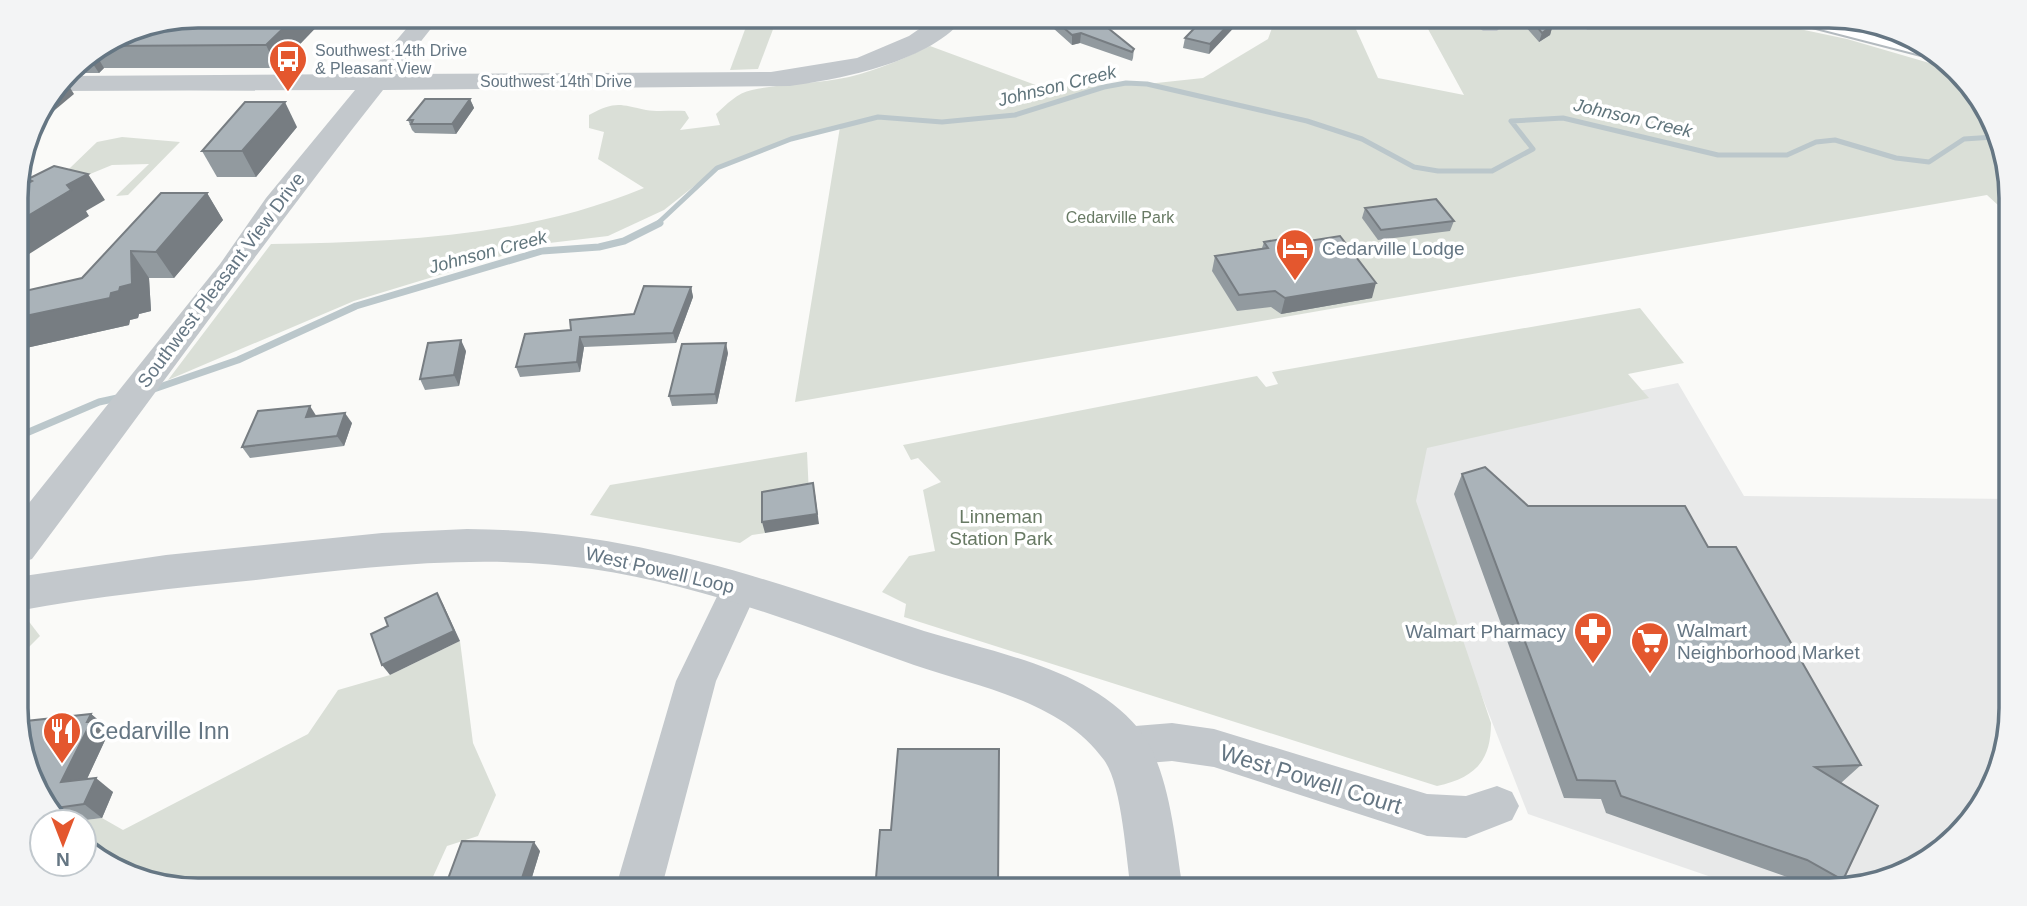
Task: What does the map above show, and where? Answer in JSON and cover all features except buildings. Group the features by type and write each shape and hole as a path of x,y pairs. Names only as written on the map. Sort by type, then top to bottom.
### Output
{"main road":[{"path":"1851,30 1885,38"}],"street":[{"name":"Southwest Pleasant View Drive","path":"28,533 374,82 419,28"},
{"name":"Southwest 14th Drive","path":"72,84 741,81 799,78 852,67 891,54 937,28"},
{"name":"West Powell Loop","path":"28,592 119,578 309,557 402,548 486,544 594,553 668,568 739,589 1045,692 1101,724 1123,746 1138,788 1155,878"},
{"path":"641,878 696,681 739,589"},
{"name":"West Powell Court","path":"1123,746 1172,742 1214,748 1427,815 1466,817 1497,806"}],"shaded area":[{"path":"1678,383 1744,496 1999,499 1998,730 1990,763 1976,793 1949,828 1914,855 1873,872 1840,878 1714,878 1528,814 1383,443"}],"green space":[{"path":"746,28 773,28 758,69 730,70"},
{"name":"Cedarville Park","path":"1272,28 1355,28 1378,78 1464,95 1428,29 1794,28 1847,39 1933,64 1949,78 1964,95 1986,133 1998,176 1999,206 1987,195 795,402 840,127 791,139 717,168 664,210 608,236 541,244 354,301 168,380 271,244 413,238 508,227 600,204 644,188 598,159 604,132 589,128 589,115 605,107 623,105 651,111 685,111 689,118 680,130 720,125 716,114 747,91 849,77 890,64 930,46 1041,87 1147,84 1203,78 1268,39"},
{"path":"122,137 180,142 128,195 116,196 149,164 112,165 44,193 97,142"},
{"name":"Linneman Station Park","path":"1640,308 1684,363 1628,374 1649,398 1427,448 1416,501 1491,723 1484,758 1470,773 1450,783 1437,786 904,617 906,604 882,592 909,556 935,551 923,490 941,482 918,458 911,460 903,445 1257,376 1266,387 1278,384 1272,372"},
{"path":"807,452 809,495 765,533 752,535 740,543 590,515 610,485"},
{"path":"28,620 40,636 28,648"},
{"path":"460,641 473,743 496,795 478,836 447,846 432,878 187,878 143,869 98,845 98,818 102,818 123,830 308,734 338,690 390,675"}],"waterway":[{"name":"Johnson Creek","path":"656,225 717,168 791,139 878,117 942,122 1015,115 1104,87 1126,83 1147,84 1307,121 1362,139 1414,167 1438,171 1492,171 1533,149 1511,121 1563,118 1718,155 1787,155 1816,142 1835,140 1896,158 1929,162 1964,139 1987,137"},
{"name":"Johnson Creek","path":"656,225 660,223"},
{"name":"Johnson Creek","path":"148,391 238,360 356,306 542,251 599,247 624,241 656,225"},
{"name":"Johnson Creek","path":"28,432 99,402 122,397"}],"place":[{"name":"Southwest 14th Drive & Pleasant View","path":"288,93"},
{"name":"Cedarville Lodge","path":"1295,282"},
{"name":"Walmart Pharmacy","path":"1593,665"},
{"name":"Walmart Neighborhood Market","path":"1650,675"},
{"name":"Cedarville Inn","path":"62,765"}]}
